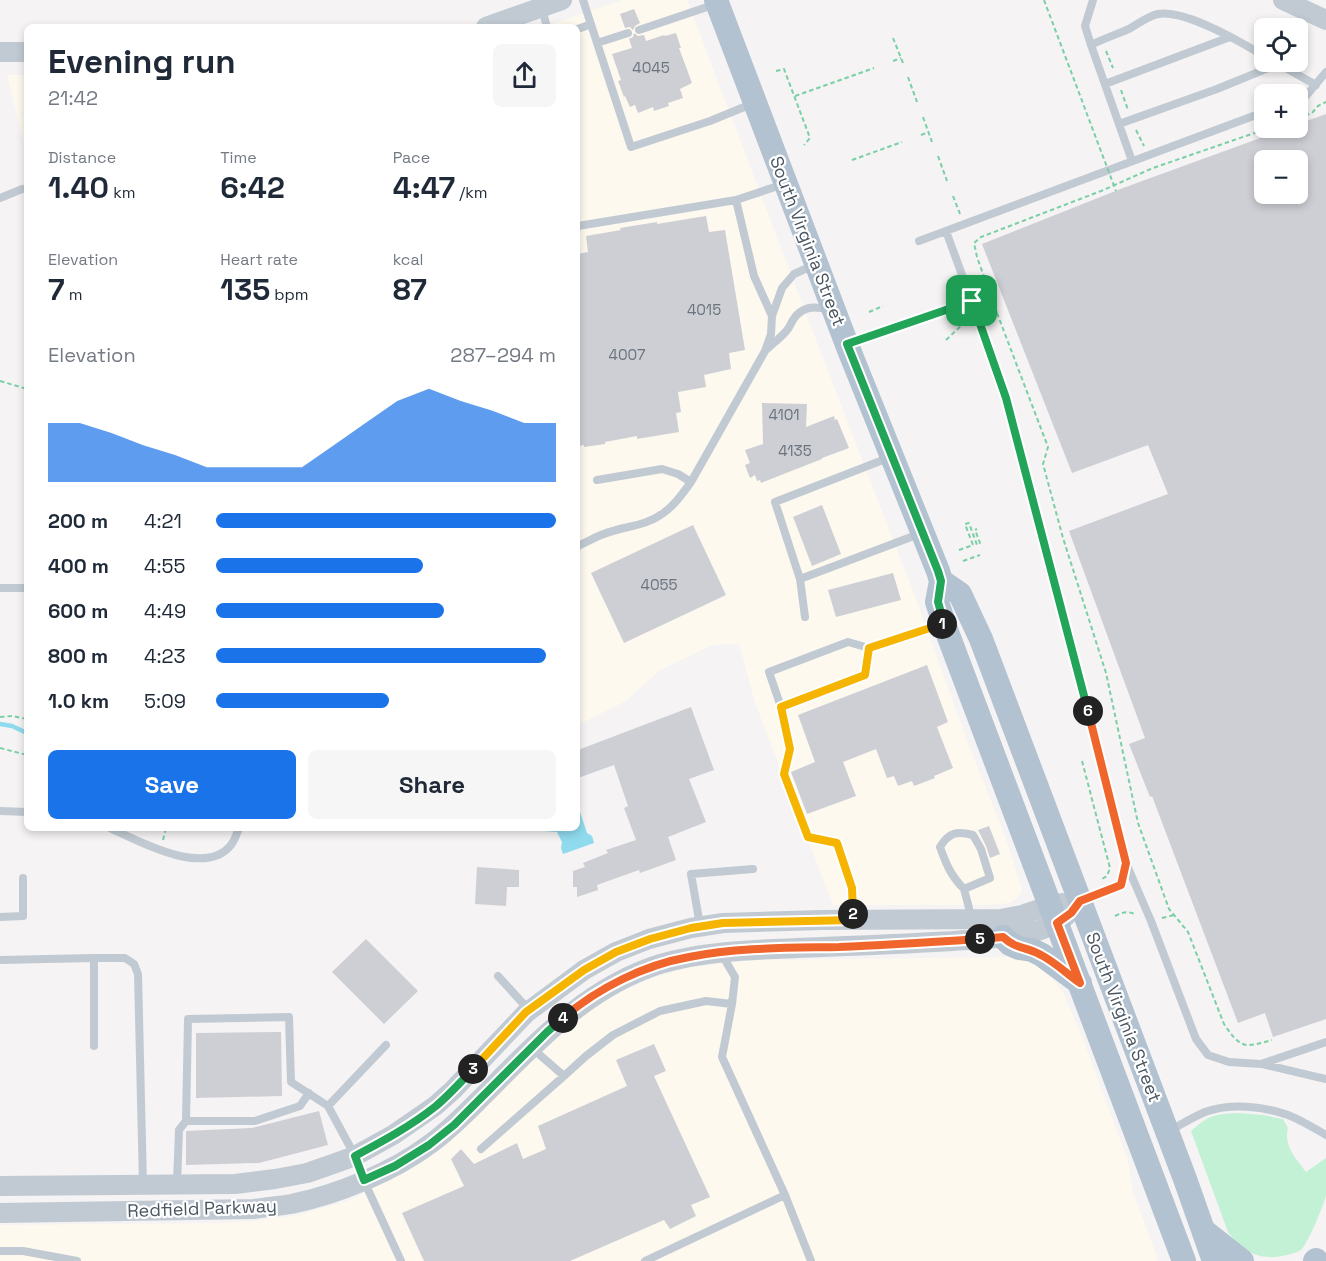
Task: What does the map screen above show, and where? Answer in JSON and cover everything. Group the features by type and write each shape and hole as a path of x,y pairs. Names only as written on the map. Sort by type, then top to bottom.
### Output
{"main road":[{"name":"South Virginia Street","path":"717,2 847,344 941,581 938,602 944,623 1184,1261"},
{"name":"South Virginia Street","path":"941,581 960,594 981,639 1214,1261"},
{"path":"1003,937 1010,944 1042,955 1080,983"},
{"path":"1154,1181 1168,1261"},
{"path":"1202,1230 1242,1261"}],"street":[{"path":"496,24 562,0"},
{"path":"1283,0 1326,20"},
{"path":"0,52 24,52"},
{"path":"1054,914 1080,901"},
{"name":"Redfield Parkway","path":"0,1186 236,1184 307,1173 355,1156 393,1135 435,1106 529,1010 584,970 616,952 650,939 723,923 1001,919 1022,915 1054,914"},
{"name":"Redfield Parkway","path":"0,1213 254,1209 324,1195 395,1166 429,1145 454,1125 531,1048 571,1012 597,994 657,965 720,952 889,945 1022,935 1054,914"},
{"path":"701,927 720,952"}],"lane":[{"path":"583,0 631,147 710,121 755,103"},
{"path":"1093,0 1086,26 1090,45 1132,161"},
{"path":"639,30 717,2"},
{"path":"541,7 546,24"},
{"path":"1090,45 1131,28 1156,14 1168,13 1191,19 1254,50"},
{"path":"580,28 591,24"},
{"path":"597,43 628,33"},
{"path":"1105,84 1230,37"},
{"path":"1119,124 1217,89 1256,72"},
{"path":"1292,72 1316,85"},
{"path":"1308,92 1326,72"},
{"path":"919,241 1254,116"},
{"path":"580,226 736,200 786,183"},
{"path":"0,198 22,189"},
{"path":"736,200 754,276 772,316"},
{"path":"946,231 1006,398 1058,591 1126,863 1196,1039 1208,1055 1229,1062 1261,1064 1326,1079"},
{"path":"580,545 596,537 635,526 661,515 677,501 691,482 765,351 771,334 772,316 782,288 794,274 817,264"},
{"path":"847,344 972,301"},
{"path":"765,351 787,329 794,317 807,308 819,306 835,312"},
{"path":"805,617 800,579 775,502 892,456"},
{"path":"597,480 662,469 678,474 691,482"},
{"path":"800,579 922,532"},
{"path":"0,588 24,588"},
{"path":"853,920 852,888 837,843 808,837 784,774 790,749 781,707 769,672 848,642 869,648 944,623"},
{"path":"781,707 865,675 869,648"},
{"path":"0,812 24,812"},
{"path":"117,831 160,851 176,856 202,858 224,852 232,844 238,831"},
{"path":"964,889 990,878 981,849 973,835 960,832 946,837 940,848 948,869 964,889 969,919"},
{"path":"1080,901 1121,885 1126,863"},
{"path":"701,927 691,874 753,869"},
{"path":"0,917 22,916 23,878"},
{"path":"720,952 735,977 722,1057 785,1196 811,1261"},
{"path":"94,958 94,1046"},
{"path":"0,960 125,958 134,964 138,974 142,1185"},
{"path":"498,976 529,1010"},
{"path":"481,1149 613,1035 660,1011 706,1001 732,1004"},
{"path":"177,1184 179,1130 186,1121 188,1019 289,1017 291,1082 328,1106 355,1156 401,1261"},
{"path":"1261,1064 1326,1042"},
{"path":"328,1106 386,1045"},
{"path":"531,1048 564,1076"},
{"path":"186,1121 255,1121 300,1106 309,1093"},
{"path":"1167,1132 1204,1113 1219,1108 1239,1107 1264,1108 1290,1115 1326,1135"},
{"path":"645,1261 785,1196"},
{"path":"0,1251 23,1251 77,1261"}],"path":[{"path":"1044,0 1116,191"},
{"path":"893,38 903,63"},
{"path":"1105,48 1115,73"},
{"path":"893,61 901,58"},
{"path":"794,96 874,68"},
{"path":"776,71 784,69 810,138 804,145"},
{"path":"908,77 918,102"},
{"path":"1120,88 1129,112"},
{"path":"1308,114 1324,103 1321,99"},
{"path":"923,117 932,142"},
{"path":"1135,127 1144,146"},
{"path":"921,135 929,132"},
{"path":"974,243 981,237 1101,191 1153,168 1254,133"},
{"path":"852,160 902,142"},
{"path":"938,156 947,181"},
{"path":"953,196 960,214"},
{"path":"969,239 974,243 997,313 1048,447 1043,464 1063,538 1106,673 1138,823 1169,909 1188,932 1224,1024 1232,1035 1242,1045 1251,1046 1272,1040"},
{"path":"868,312 883,306"},
{"path":"989,315 997,313"},
{"path":"946,340 963,324"},
{"path":"0,381 24,388"},
{"path":"959,550 973,545 965,524 969,523 977,545 980,543 975,530 977,529"},
{"path":"963,561 980,555"},
{"path":"0,717 24,718"},
{"path":"0,748 24,754"},
{"path":"1082,761 1110,868 1107,876 1102,879"},
{"path":"1115,916 1128,912 1140,918"},
{"path":"1160,918 1174,915"}],"shaded area":[{"path":"622,0 687,0 1005,836 1022,890 1018,897 1010,903 833,905 755,703 739,644 712,645 659,671 626,701 580,724 580,24 553,24"},
{"path":"7,75 24,75 24,144"},
{"path":"1019,957 1039,963 1063,993 1079,1029 1128,1161 1133,1192 1157,1261 0,1261 0,1225 254,1221 298,1215 350,1200 429,1158 466,1127 560,1032 589,1010 657,976 692,967 754,960"}],"green space":[{"path":"1238,1113 1283,1119 1288,1128 1289,1146 1306,1172 1326,1158 1325,1199 1301,1250 1276,1257 1257,1255 1240,1246 1228,1232 1191,1131 1213,1116"}],"water":[{"path":"580,812 587,833 592,836 594,843 563,854 562,842 557,832 543,831 580,831"}],"building":[{"path":"634,9 640,23 633,30 630,27 625,28 620,14"},
{"path":"634,33 638,36 644,35 646,41 676,33 692,83 680,89 683,98 654,111 653,107 638,113 635,105 630,107 618,81 621,80 612,54 632,48 629,39"},
{"path":"1326,114 1326,1019 1273,1037 1265,1013 1238,1023 1152,796 1150,797 1129,744 1145,738 1069,531 1168,494 1148,445 1072,473 982,244 1123,188 1260,138 1308,138 1308,120"},
{"path":"706,216 709,232 725,230 745,350 729,353 731,369 704,375 706,387 678,392 681,412 676,413 679,432 637,439 637,436 605,442 605,444 580,446 580,254 588,252 586,236 621,230 620,228 657,222 657,224"},
{"path":"762,403 807,404 806,427 834,416 849,448 761,483 760,480 757,481 755,475 750,478 745,465 750,463 745,450 763,444"},
{"path":"822,505 841,554 812,566 793,517"},
{"path":"693,525 726,595 624,643 591,573"},
{"path":"893,573 901,600 836,617 828,590"},
{"path":"927,665 948,722 937,727 953,768 914,786 912,781 898,786 894,776 887,778 876,749 843,762 856,796 807,814 791,772 815,762 798,715"},
{"path":"691,707 714,770 689,779 706,822 668,837 676,860 597,885 598,890 577,897 577,887 573,887 573,871 585,867 583,863 608,853 606,850 636,840 624,808 628,806 614,765 580,777 580,749"},
{"path":"989,826 1000,854 990,858 978,830"},
{"path":"477,867 519,870 519,887 507,887 506,906 475,904"},
{"path":"366,939 418,991 384,1024 332,972"},
{"path":"281,1032 282,1096 196,1098 196,1033"},
{"path":"654,1044 666,1071 654,1076 710,1197 691,1205 696,1216 670,1229 664,1220 570,1261 424,1261 402,1213 464,1186 451,1159 461,1149 474,1164 517,1143 523,1159 546,1149 538,1126 627,1086 616,1060"},
{"path":"319,1111 328,1145 259,1163 186,1165 186,1131 252,1128"}],"waterway":[{"path":"0,724 24,732"}],"route":[{"path":"972,301 1006,398 1058,591 1126,863 1121,885 1080,901 1071,913 1057,923 1080,983 1042,955 1010,944 1003,937 889,945 720,952 657,965 597,994 571,1012 547,1032 454,1125 429,1145 395,1166 364,1180 355,1156 393,1135 435,1106 453,1090 526,1012 584,970 616,952 650,939 691,928 723,923 853,920 852,888 837,843 808,837 784,774 790,749 781,707 865,675 869,648 944,623 938,602 941,581 938,571 847,344 972,301"}]}
